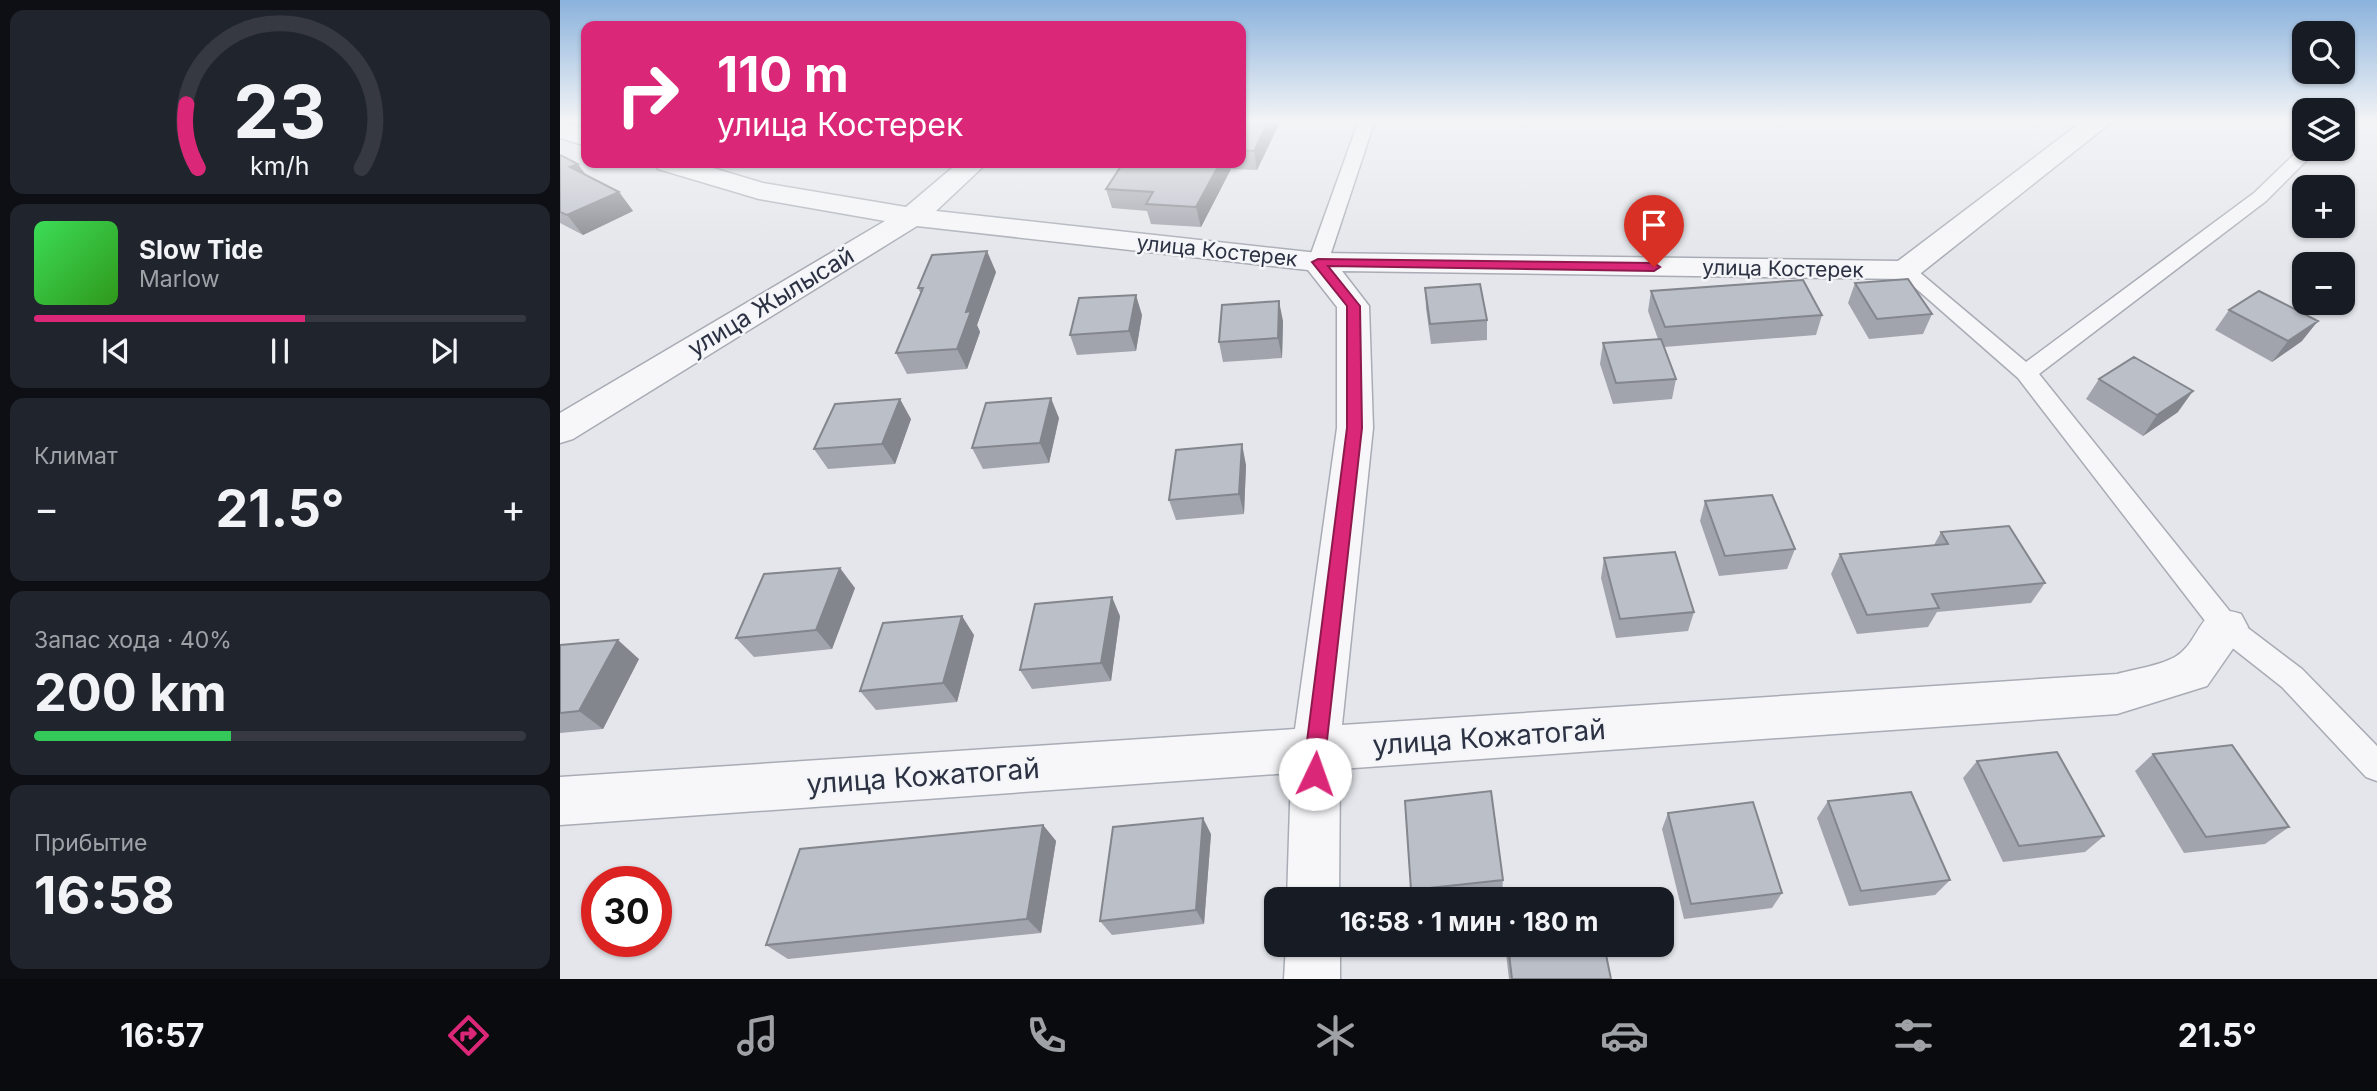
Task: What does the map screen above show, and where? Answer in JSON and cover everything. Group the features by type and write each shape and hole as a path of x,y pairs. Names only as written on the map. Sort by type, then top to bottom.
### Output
{"street":[{"path":"1905,270 2041,166"},
{"name":"улица Костерек","path":"683,168 759,191 912,217 1318,262 1905,270"},
{"name":"улица Жылысай","path":"560,430 912,217 968,168"},
{"path":"1313,887 1316,749 1354,428 1353,306 1318,262"},
{"name":"улица Кожатогай","path":"560,801 2118,694 2191,672 2226,627"},
{"path":"1312,979 1313,957"}],"lane":[{"path":"1318,262 1351,166"},
{"path":"2026,373 2260,197 2293,166"},
{"path":"1905,270 2026,373 2226,627 2292,678 2377,767"}],"building":[{"path":"560,166 574,166 570,167 619,192 567,215 560,212"},
{"path":"1120,168 1217,168 1196,207 1146,204 1153,192 1106,189"},
{"path":"987,251 966,312 971,311 957,349 896,353 923,288 918,288 932,255"},
{"path":"1908,279 1932,314 1877,319 1855,283"},
{"path":"1803,280 1822,315 1665,327 1651,291"},
{"path":"1480,284 1487,320 1430,324 1425,288"},
{"path":"2259,291 2292,308 2292,315 2306,315 2318,321 2288,341 2229,310"},
{"path":"1136,295 1129,331 1070,335 1079,298"},
{"path":"1279,301 1278,338 1219,342 1222,305"},
{"path":"1661,339 1676,379 1616,383 1603,343"},
{"path":"2134,357 2193,391 2157,415 2099,379"},
{"path":"1051,398 1040,443 972,448 986,403"},
{"path":"900,399 882,444 814,449 835,404"},
{"path":"1242,444 1239,494 1169,500 1176,450"},
{"path":"1772,495 1795,549 1725,556 1705,501"},
{"path":"2009,526 2045,583 1932,594 1939,608 1867,615 1840,554 1948,544 1941,532"},
{"path":"1675,552 1694,612 1620,619 1604,558"},
{"path":"840,568 816,630 736,638 764,574"},
{"path":"1112,597 1101,663 1020,670 1035,604"},
{"path":"962,616 943,683 860,691 883,623"},
{"path":"618,640 579,711 560,713 560,645"},
{"path":"2232,745 2289,827 2206,837 2153,754"},
{"path":"2057,752 2104,836 2019,846 1977,761"},
{"path":"1491,791 1503,880 1439,887 1411,887 1405,801"},
{"path":"1911,792 1950,880 1861,891 1828,801"},
{"path":"1753,802 1782,893 1691,904 1668,813"},
{"path":"1203,818 1196,910 1100,921 1113,827"},
{"path":"1043,825 1027,919 766,945 800,849"},
{"path":"1509,957 1606,957 1611,979 1512,979"}],"route":[{"path":"1315,774 1354,428 1353,306 1318,262 1654,267"}]}
